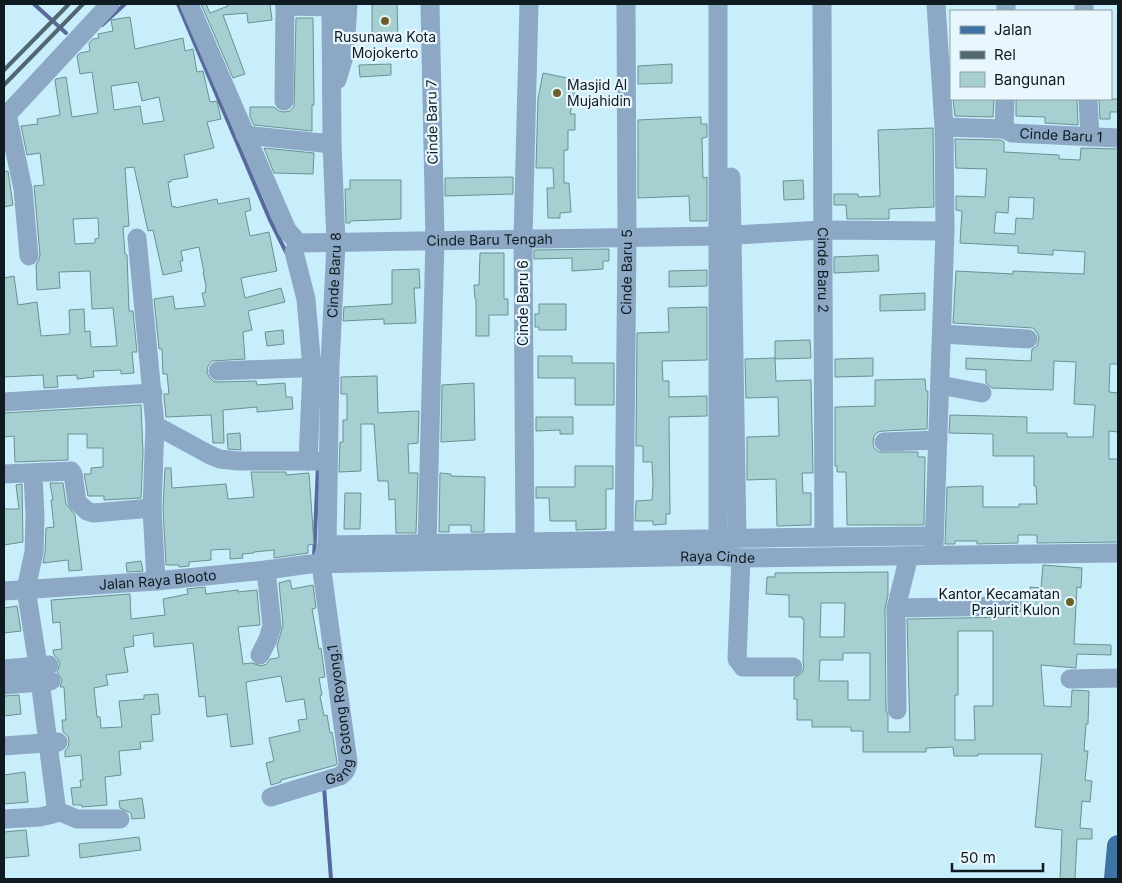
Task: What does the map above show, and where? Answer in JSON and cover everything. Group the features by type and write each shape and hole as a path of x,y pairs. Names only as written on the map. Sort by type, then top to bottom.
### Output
{"main road":[{"path":"1116,879 1118,846"}],"street":[{"path":"29,256 22,189 5,116 110,4"},
{"path":"189,4 287,230 298,243 294,252 320,367 218,371"},
{"name":"Cinde Baru 7","path":"427,544 435,240 430,4"},
{"name":"Cinde Baru 6","path":"525,543 523,239 529,4"},
{"name":"Cinde Baru 5","path":"624,541 627,237 626,4"},
{"path":"718,4 738,538"},
{"path":"718,547 730,132 731,4"},
{"name":"Cinde Baru 2","path":"822,4 824,537"},
{"path":"934,546 945,231 944,128 936,4"},
{"path":"284,101 285,5 336,5"},
{"name":"Cinde Baru 8","path":"321,558 317,461 320,367 336,243 331,100 336,5"},
{"name":"Cinde Baru 1","path":"1005,100 1004,129 1012,133 1118,138"},
{"path":"1088,100 1090,137"},
{"path":"944,128 1004,129"},
{"path":"245,135 332,144"},
{"name":"Cinde Baru Tengah","path":"298,243 726,235 822,230 945,231"},
{"path":"137,238 155,426 152,508 156,581"},
{"path":"942,334 1028,339"},
{"path":"940,384 982,393"},
{"path":"4,402 153,393"},
{"path":"155,426 220,459 238,461 317,461"},
{"path":"884,442 938,440"},
{"path":"4,474 71,471 77,502 87,511 94,513 152,508"},
{"path":"4,820 40,817 60,812 66,808 53,742 31,588 35,516 33,474"},
{"name":"Raya Cinde","path":"321,558 718,547 738,538 824,537 934,546 1118,552"},
{"name":"Raya Cinde","path":"321,558 427,544 624,541 718,547 742,558 910,556 934,546"},
{"path":"897,710 896,608 910,556"},
{"name":"Jalan Raya Blooto","path":"4,591 156,581 266,570 321,558"},
{"name":"Gang Gotong Royong.1","path":"271,797 340,776 347,768 348,762 321,558"},
{"path":"742,558 737,658 739,664 743,667 792,667"},
{"path":"260,655 272,626 266,570"},
{"path":"896,608 1010,606"},
{"path":"4,669 44,673"},
{"path":"4,685 44,673"},
{"path":"1070,679 1118,678"},
{"path":"4,746 53,742"},
{"path":"60,812 77,819 120,819"},
{"path":"4,830 42,828 57,821 60,812"}],"building":[{"path":"201,4 206,4 210,13 228,6 227,4 270,4 272,20 248,23 247,13 223,15 245,74 233,78"},
{"name":"Rusunawa Kota Mojokerto","path":"372,4 397,4 398,38 372,39"},
{"path":"130,17 135,49 183,38 185,51 193,49 197,72 203,71 210,102 217,101 221,119 207,122 214,148 184,155 188,177 168,182 172,207 175,206 175,208 217,199 218,204 249,198 251,210 245,212 250,236 269,232 277,271 241,278 245,298 281,288 285,302 248,311 252,330 243,332 245,359 212,361 208,366 207,372 213,381 218,382 256,381 257,385 285,383 286,397 292,397 293,409 257,412 257,407 223,410 224,443 213,443 211,415 166,417 164,394 169,394 167,374 163,374 162,349 159,349 154,299 173,296 175,309 205,306 202,293 205,293 206,286 199,247 181,251 182,271 163,275 153,230 148,231 134,167 125,168 129,226 123,227 125,254 127,255 129,311 133,311 137,352 132,352 134,373 121,374 121,370 93,371 94,377 77,379 77,375 57,376 58,387 44,388 43,375 4,377 4,278 14,276 18,305 37,302 41,336 69,334 69,310 84,309 85,332 90,331 91,347 117,346 113,308 92,309 90,271 59,272 60,288 37,290 36,265 40,255 34,186 44,185 40,153 27,155 21,126 38,124 37,119 60,115 55,80 66,77 72,117 98,113 92,72 80,74 77,56 80,53 90,51 89,43 93,39 99,38 98,34 113,31 111,20","holes":["138,82 142,101 159,97 164,121 143,124 140,106 114,110 111,86","98,218 99,238 95,239 95,243 75,244 73,219"]},
{"path":"296,18 313,18 314,105 312,105 312,131 254,125 250,117 250,107 274,107 284,112 290,111 294,106"},
{"path":"391,64 391,75 360,77 359,65"},
{"path":"672,64 672,83 638,84 638,66"},
{"path":"543,73 577,80 570,114 575,114 575,130 568,130 568,150 564,150 564,183 569,183 571,212 560,213 560,218 548,218 547,188 554,188 553,168 536,168 538,99"},
{"path":"1118,99 1118,112 1110,112 1110,119 1100,119 1099,100"},
{"path":"953,100 994,100 993,117 955,116"},
{"path":"1016,100 1077,100 1078,125 1045,123 1045,117 1016,116"},
{"path":"701,117 701,124 707,124 707,137 702,138 703,178 707,177 707,221 690,221 689,196 638,198 638,120"},
{"path":"933,128 934,207 889,209 889,219 847,219 846,205 834,205 834,194 858,194 858,197 880,196 878,130"},
{"path":"955,139 1001,140 1004,142 1004,152 1059,155 1059,159 1080,160 1081,148 1118,149 1118,364 1110,364 1109,392 1118,393 1118,432 1109,431 1109,459 1118,459 1118,542 1037,543 1037,535 1018,535 1018,543 977,544 977,541 955,541 955,544 945,544 947,487 983,486 983,507 1019,507 1019,504 1037,504 1036,486 1034,486 1034,456 993,456 993,434 949,433 950,415 1027,417 1027,433 1067,433 1067,437 1093,437 1095,405 1074,404 1076,362 1054,361 1053,390 992,388 986,383 986,370 966,369 966,358 1031,361 1032,349 1037,346 1039,339 1038,334 1033,328 953,323 956,271 1013,274 1013,271 1084,274 1085,252 1053,250 1053,255 1018,253 1018,246 960,243 962,211 956,210 956,196 985,197 987,169 956,168","holes":["1009,197 1034,198 1033,219 1016,218 1015,234 994,233 996,212 1008,213"]},
{"path":"264,148 314,153 313,174 274,173"},
{"path":"8,171 13,205 4,207 4,172"},
{"path":"513,177 513,194 445,196 445,178"},
{"path":"350,180 401,180 401,219 350,221 350,223 346,223 345,189 350,189"},
{"path":"803,180 804,199 784,200 783,181"},
{"path":"609,249 609,261 603,261 603,269 572,271 572,258 534,259 534,250"},
{"path":"480,253 504,253 504,299 508,299 508,315 489,315 489,336 476,336 474,285 479,285"},
{"path":"878,255 879,271 834,273 834,257"},
{"path":"419,269 420,288 414,288 416,323 384,324 384,319 343,321 344,307 392,304 392,270"},
{"path":"707,270 707,286 669,287 669,271"},
{"path":"925,293 925,310 880,311 880,295"},
{"path":"539,304 566,304 566,330 539,330 539,327 535,327 535,314 539,314"},
{"path":"707,307 707,360 662,361 663,381 669,381 669,397 707,396 707,416 669,417 670,514 666,514 666,524 653,525 653,521 635,521 636,501 652,500 653,484 652,462 643,462 643,446 636,446 637,333 669,332 668,308"},
{"path":"283,330 284,344 267,346 265,332"},
{"path":"810,340 811,358 775,359 775,341"},
{"path":"538,356 572,356 572,363 614,363 614,405 575,405 575,378 538,378"},
{"path":"775,358 776,381 811,380 813,473 802,473 803,493 811,493 811,525 777,526 776,479 747,480 747,437 779,436 778,397 746,398 745,359"},
{"path":"873,358 873,376 835,377 835,359"},
{"path":"377,376 378,413 419,411 418,443 408,444 409,473 418,473 416,533 396,533 395,499 389,500 388,481 378,481 374,424 361,424 361,471 339,472 340,442 343,442 343,420 347,420 347,394 341,394 341,377"},
{"path":"925,379 926,391 928,391 927,429 878,432 874,436 873,442 874,448 879,452 918,452 918,457 925,457 924,525 847,525 846,472 837,472 837,466 835,466 835,407 875,406 875,380"},
{"path":"474,383 475,440 441,442 442,385"},
{"path":"141,405 143,453 141,498 104,500 104,496 88,496 84,474 91,474 91,468 103,467 103,448 87,448 87,434 68,434 68,460 15,462 14,436 4,437 4,413"},
{"path":"536,417 573,417 573,434 560,434 560,430 536,431"},
{"path":"240,433 241,450 228,449 227,434"},
{"path":"575,466 613,466 613,489 606,489 606,529 576,530 576,521 550,521 549,498 536,498 536,487 575,487"},
{"path":"165,468 171,468 172,488 226,484 228,499 254,497 251,472 286,472 286,475 309,473 314,544 308,545 308,553 274,558 274,550 242,554 243,558 230,559 230,549 211,550 211,560 189,562 189,566 166,565 163,508"},
{"path":"440,473 451,474 451,476 485,477 484,532 471,532 471,525 449,525 449,532 439,532"},
{"path":"50,483 63,483 66,504 75,515 82,570 69,571 68,560 43,563 46,528 54,527"},
{"path":"22,484 23,542 4,545 4,509 19,509 16,485"},
{"path":"345,493 361,493 360,529 344,529"},
{"path":"141,561 143,571 127,572 126,563"},
{"path":"1043,565 1082,568 1081,588 1077,587 1074,644 1111,645 1111,655 1077,654 1076,668 1041,665 1044,706 1071,707 1072,690 1089,691 1088,724 1086,724 1084,751 1088,751 1085,780 1092,781 1090,802 1082,801 1080,828 1092,829 1092,839 1077,839 1075,879 1060,879 1062,830 1035,827 1042,754 954,756 953,747 926,748 926,752 863,752 863,731 851,731 851,727 812,727 812,720 797,720 794,678 802,673 804,667 804,619 802,617 789,617 789,595 766,594 767,577 775,577 775,573 888,572 888,595 885,608 888,732 910,732 907,619 1015,616 1020,612 1020,598 1029,599 1030,587 1041,588","holes":["821,603 845,603 844,637 820,637","958,631 993,631 993,706 974,706 975,740 955,740 955,695 958,695","843,653 870,653 870,700 848,700 848,681 819,681 820,660 843,660"]},
{"path":"290,580 292,589 313,585 316,608 312,609 319,649 321,648 325,677 319,678 322,695 320,696 324,716 327,715 330,733 332,732 336,765 281,780 281,782 271,785 266,763 274,761 269,738 300,731 298,720 307,719 304,699 286,702 281,676 246,682 253,744 231,747 227,714 207,717 205,696 199,697 193,643 154,647 153,633 133,636 134,646 124,648 128,672 106,675 108,685 94,688 97,717 100,717 101,728 122,727 119,701 144,699 144,695 158,694 160,714 151,715 153,741 140,742 141,749 119,751 121,775 105,777 107,805 82,807 82,805 73,805 71,788 81,787 80,780 83,780 81,755 65,757 65,751 69,742 68,736 63,732 62,720 66,720 64,687 60,687 62,680 57,672 60,664 53,650 62,649 60,622 53,623 51,600 130,594 131,619 165,615 163,599 188,594 187,589 205,587 206,594 257,590 260,625 238,627 243,664 252,663 261,666 267,664 270,659 278,658 279,656 277,646 283,625 279,583"},
{"path":"17,606 21,631 4,633 4,608"},
{"path":"19,695 21,714 4,716 4,696"},
{"path":"25,772 28,802 4,804 4,775"},
{"path":"142,798 145,818 132,819 131,813 120,808 119,801"},
{"path":"26,830 29,856 4,858 4,832"},
{"path":"139,837 141,850 80,858 79,844"}],"waterway":[{"path":"34,4 66,33"},
{"path":"102,25 125,4"},
{"path":"178,4 270,220 287,254"},
{"path":"314,558 318,465"},
{"path":"324,787 331,879"}],"railway":[{"path":"4,70 69,4"},
{"path":"4,85 83,4"}],"place":[{"name":"Rusunawa Kota Mojokerto","path":"385,21"},
{"name":"Masjid Al Mujahidin","path":"557,93"},
{"name":"Kantor Kecamatan Prajurit Kulon","path":"1070,602"}]}
